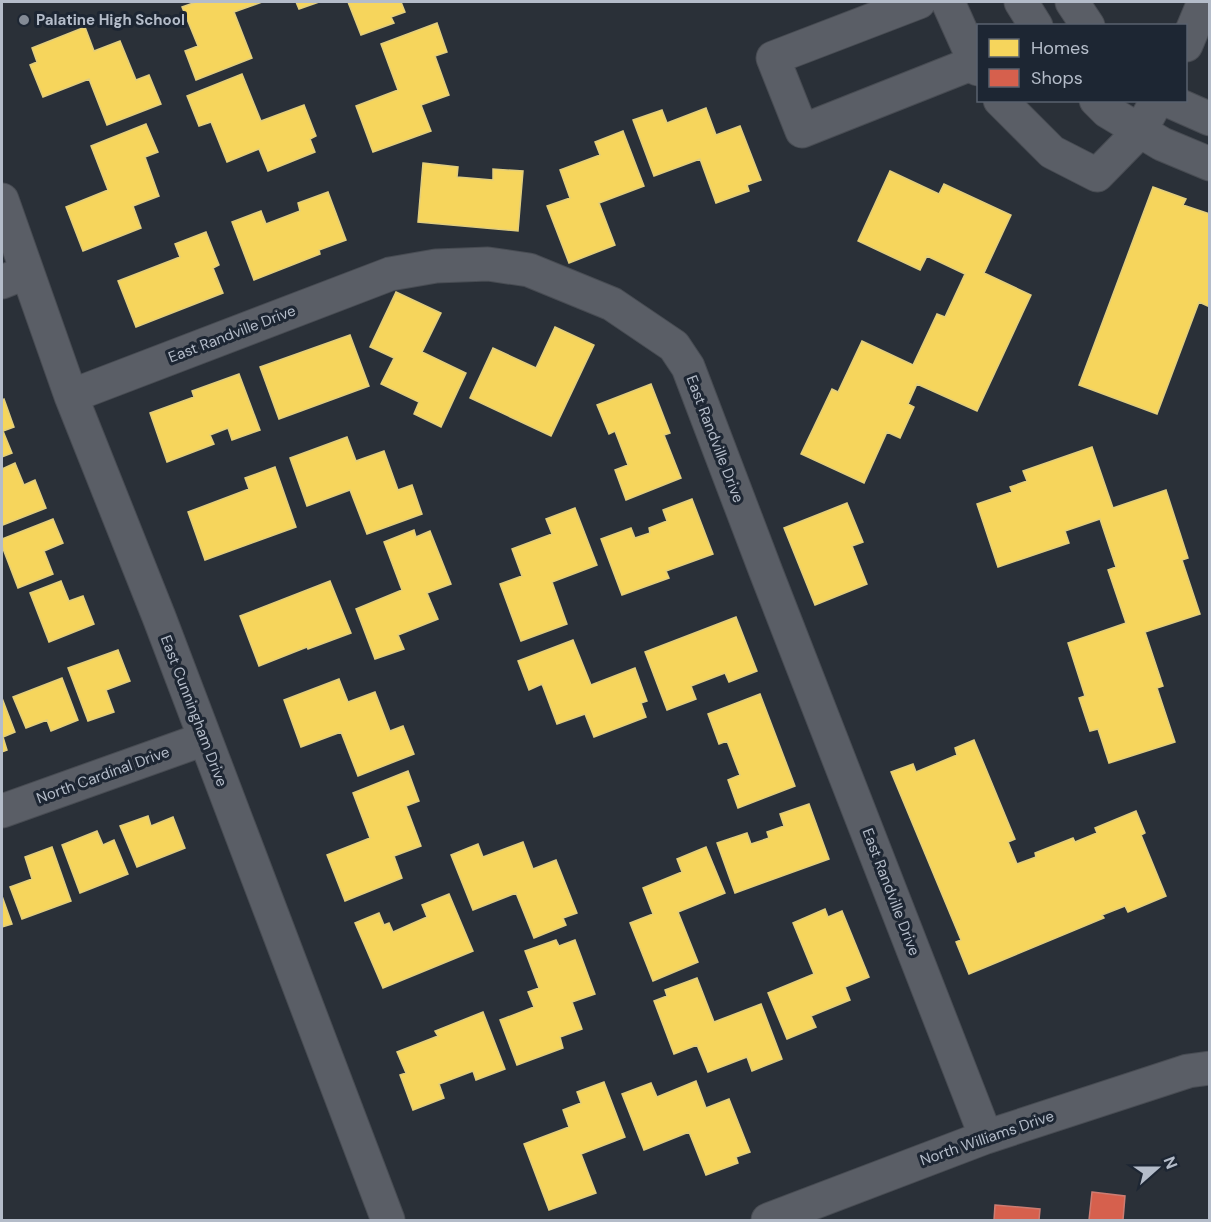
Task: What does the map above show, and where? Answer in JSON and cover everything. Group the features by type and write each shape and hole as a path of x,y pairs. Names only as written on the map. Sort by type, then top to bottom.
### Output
{"street":[{"path":"919,2 773,58 802,131 977,65 948,2"},
{"path":"1021,2 1035,24"},
{"path":"1072,2 1087,24"},
{"path":"1187,41 1204,2"},
{"path":"1187,47 1209,56"},
{"path":"1002,102 1052,152 1097,175 1140,131 1155,102"},
{"path":"1098,102 1107,111 1162,144 1209,164"},
{"path":"1171,102 1209,119"},
{"name":"East Cunningham Drive","path":"2,200 14,277 70,396 159,617 388,1221"},
{"name":"East Randville Drive","path":"70,396 390,274 436,266 488,264 529,270 612,304 674,346 688,367 986,1137"},
{"name":"North Cardinal Drive","path":"2,811 204,739"},
{"name":"North Williams Drive","path":"768,1221 986,1137 1188,1071 1209,1068"}],"building: Homes":[{"path":"196,2 262,2 234,12 252,58 196,80 185,51 198,46 182,7"},
{"path":"296,2 319,2 299,9"},
{"path":"348,2 401,2 405,12 391,17 394,23 361,35"},
{"path":"437,23 447,52 435,56 449,95 421,105 431,131 373,152 356,106 398,90 381,44"},
{"path":"85,27 94,51 120,41 136,80 149,75 161,104 107,125 89,79 43,97 30,65 37,62 32,48"},
{"path":"242,74 261,121 304,105 316,136 310,139 315,152 268,171 259,149 227,162 211,122 199,126 187,96"},
{"path":"706,108 716,135 740,126 761,180 747,185 749,191 716,203 700,159 654,176 633,120 662,110 667,123"},
{"path":"146,124 158,152 145,157 159,196 133,206 141,228 83,251 66,207 108,190 91,146"},
{"path":"623,131 644,186 599,203 615,245 569,263 547,206 570,198 560,170 600,155 595,142"},
{"path":"423,163 458,167 457,177 493,180 493,169 523,171 518,231 418,222"},
{"path":"890,171 939,194 944,184 1011,215 984,273 1031,295 977,411 917,384 908,404 914,407 900,438 887,432 864,483 801,454 832,389 838,392 862,341 913,365 937,314 945,317 965,274 927,256 920,270 858,241"},
{"path":"1153,187 1186,199 1183,205 1210,214 1210,307 1199,302 1157,414 1079,385"},
{"path":"328,192 346,240 319,250 320,254 254,280 232,222 261,211 266,224 300,211 298,203"},
{"path":"206,232 219,265 213,268 223,293 136,327 118,281 180,257 175,244"},
{"path":"396,292 441,313 422,352 466,373 441,427 414,414 419,402 381,384 394,358 370,347"},
{"path":"555,327 594,345 551,436 470,398 493,348 536,368"},
{"path":"350,335 369,386 279,419 260,367"},
{"path":"239,374 260,430 232,440 228,428 210,435 214,444 167,462 150,413 194,397 192,391"},
{"path":"651,384 670,433 664,435 681,478 626,500 615,470 628,465 615,431 609,434 597,405"},
{"path":"4,399 14,427 3,431 12,453 2,457 2,400"},
{"path":"347,437 356,461 384,451 398,490 412,485 422,514 367,534 350,490 307,506 290,458"},
{"path":"1092,447 1113,508 1166,490 1188,558 1182,560 1200,614 1145,632 1163,686 1157,688 1175,742 1109,763 1098,729 1090,731 1079,698 1085,696 1068,643 1126,623 1108,570 1116,567 1100,519 1065,531 1069,543 998,567 977,504 1012,492 1010,487 1027,481 1023,471"},
{"path":"15,463 24,485 35,480 46,508 3,525 2,469"},
{"path":"275,467 296,527 205,560 188,512 249,489 245,478"},
{"path":"692,499 713,554 666,571 669,578 622,595 601,539 631,528 635,538 650,533 649,528 667,521 663,510"},
{"path":"847,503 863,542 852,546 867,584 815,605 784,528"},
{"path":"575,508 597,565 552,582 567,624 521,641 500,584 522,576 512,549 552,534 546,519"},
{"path":"53,519 63,543 44,551 53,574 18,588 2,546 2,539"},
{"path":"414,530 416,537 430,531 451,584 427,593 438,619 398,635 404,649 375,659 356,609 402,590 384,542"},
{"path":"61,581 69,601 83,596 94,624 49,642 30,593"},
{"path":"330,581 351,633 259,666 240,616"},
{"path":"736,617 757,671 729,682 725,673 691,686 696,699 667,710 645,652"},
{"path":"573,640 591,685 635,668 647,701 641,703 646,717 594,737 585,714 557,724 542,684 529,690 518,661"},
{"path":"118,650 130,681 106,690 114,712 88,721 68,668"},
{"path":"62,678 78,720 51,731 47,720 26,728 13,697"},
{"path":"339,679 348,702 375,692 390,731 403,726 414,754 358,776 341,732 301,747 284,700"},
{"path":"760,694 795,786 738,808 728,780 740,775 727,741 719,744 708,714"},
{"path":"2,698 15,732 3,737 7,750 2,752"},
{"path":"974,740 1015,839 1008,842 1017,864 1036,857 1035,853 1073,838 1075,842 1097,833 1095,828 1136,811 1145,833 1141,835 1166,896 1128,912 1125,906 1102,915 1104,918 969,974 956,942 961,940 891,772 913,764 916,772 957,755 955,748"},
{"path":"408,771 419,801 406,806 421,846 394,856 402,878 345,901 327,855 370,838 353,793"},
{"path":"809,804 829,859 735,893 717,843 747,833 751,844 769,838 767,832 784,826 780,814"},
{"path":"148,816 151,826 173,817 185,848 137,867 120,826"},
{"path":"97,831 103,845 114,840 128,874 80,893 62,845"},
{"path":"523,842 533,869 556,860 577,913 563,918 566,925 534,938 516,893 473,910 451,855 478,844 483,857"},
{"path":"52,847 71,901 22,919 10,887 32,879 25,857"},
{"path":"706,847 725,893 678,912 698,962 653,981 630,923 653,914 643,888 682,872 677,859"},
{"path":"449,894 473,951 383,988 355,923 379,913 384,925 389,923 393,932 427,917 422,905"},
{"path":"2,896 12,924 2,927"},
{"path":"825,909 828,917 842,911 869,977 845,987 850,1000 811,1016 816,1027 787,1039 768,993 814,974 793,923"},
{"path":"556,940 559,946 575,940 595,994 572,1002 582,1029 560,1037 563,1048 517,1065 500,1020 534,1007 528,992 539,988 525,951"},
{"path":"697,978 714,1022 761,1004 782,1059 752,1071 747,1057 708,1072 697,1045 674,1054 654,1001 667,996 665,990"},
{"path":"483,1012 505,1069 476,1080 473,1071 439,1084 444,1098 413,1110 400,1075 406,1073 397,1052 438,1036 435,1031"},
{"path":"696,1081 706,1108 729,1099 750,1152 736,1157 738,1163 706,1175 689,1132 644,1150 622,1094 651,1083 657,1097"},
{"path":"604,1082 625,1137 581,1154 596,1193 549,1210 524,1144 569,1127 563,1110 581,1103 577,1092"}],"building: Shops":[{"path":"1092,1192 1125,1196 1123,1220 1089,1220"},
{"path":"995,1205 1040,1209 1039,1220 994,1220"}],"place":[{"name":"Palatine High School","path":"24,20"}]}
